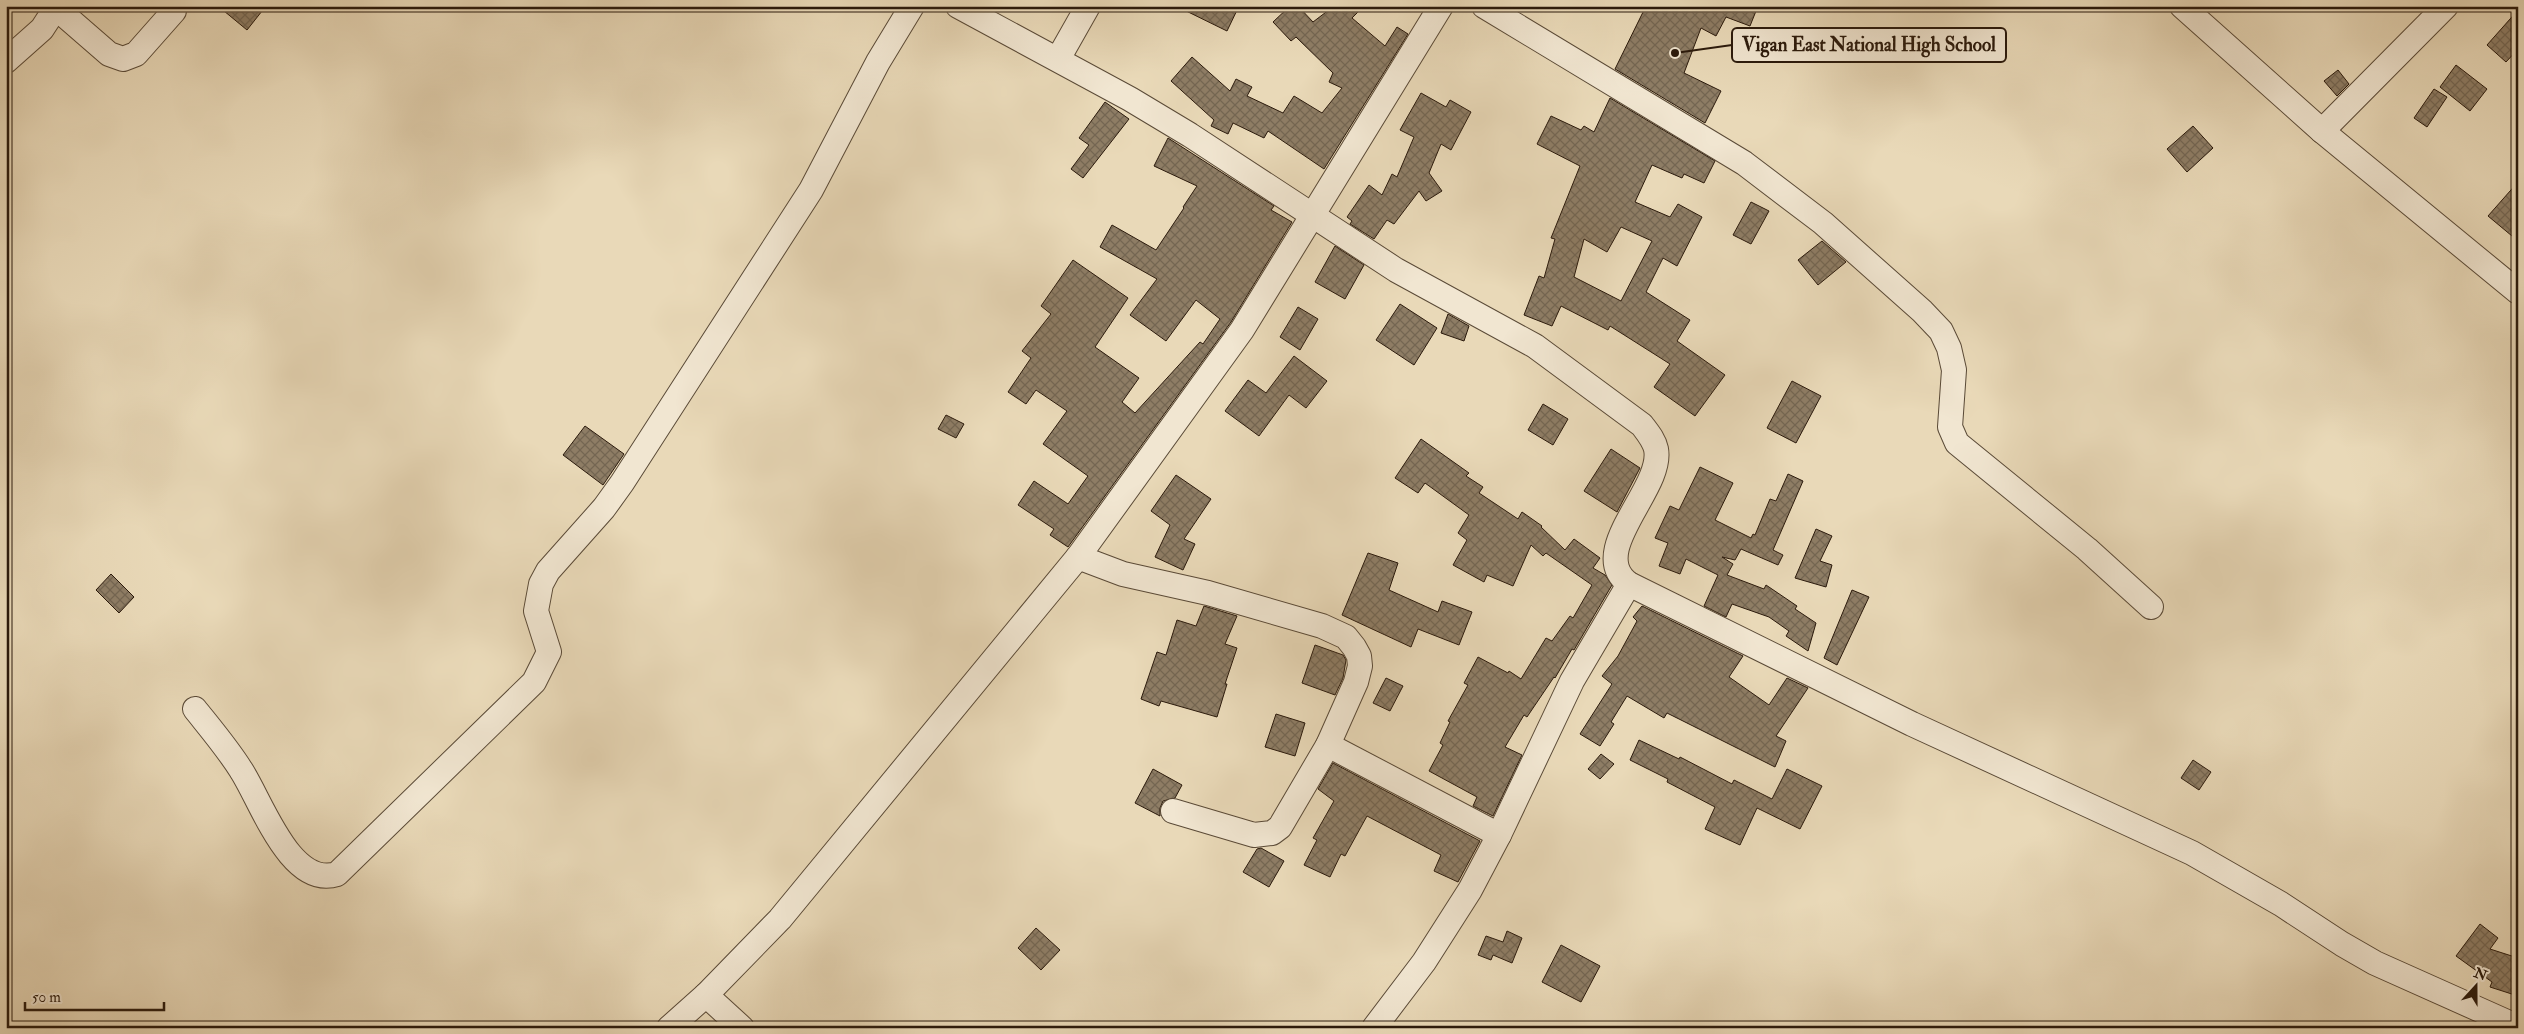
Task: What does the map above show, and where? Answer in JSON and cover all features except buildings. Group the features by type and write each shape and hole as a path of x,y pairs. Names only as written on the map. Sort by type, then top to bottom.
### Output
{"street":[{"path":"195,709 241,769 280,842 310,872 323,877 337,874 527,689 538,677 549,652 536,611 543,578 604,508 622,483 806,198 878,62 912,6"},
{"path":"958,6 1058,59 1190,135 1396,270 1535,346 1642,426 1656,448 1656,458 1652,474 1622,533 1614,559 1618,574 1629,584 1912,724 2192,853 2281,904 2375,963 2507,1022"},
{"path":"1058,59 1088,6"},
{"path":"669,1028 706,995 780,919 1078,557 1242,330 1441,6"},
{"path":"1484,6 1744,163 1824,223 1922,311 1941,331 1949,348 1954,370 1950,427 1957,443 2087,549 2151,607"},
{"path":"2182,6 2322,131 2518,292"},
{"path":"2322,131 2446,6"},
{"path":"6,62 42,29 57,7 109,54 123,59 136,54 174,11"},
{"path":"1078,557 1123,574 1208,593 1322,626 1346,637 1359,656 1360,666 1356,682 1328,745 1280,827 1272,833 1254,835 1173,811"},
{"path":"1374,1028 1424,962 1470,890 1499,835 1572,681 1629,584"},
{"path":"1328,745 1499,835"},
{"path":"706,995 742,1028"}],"place":[{"name":"Vigan East National High School","path":"1675,53"}]}
